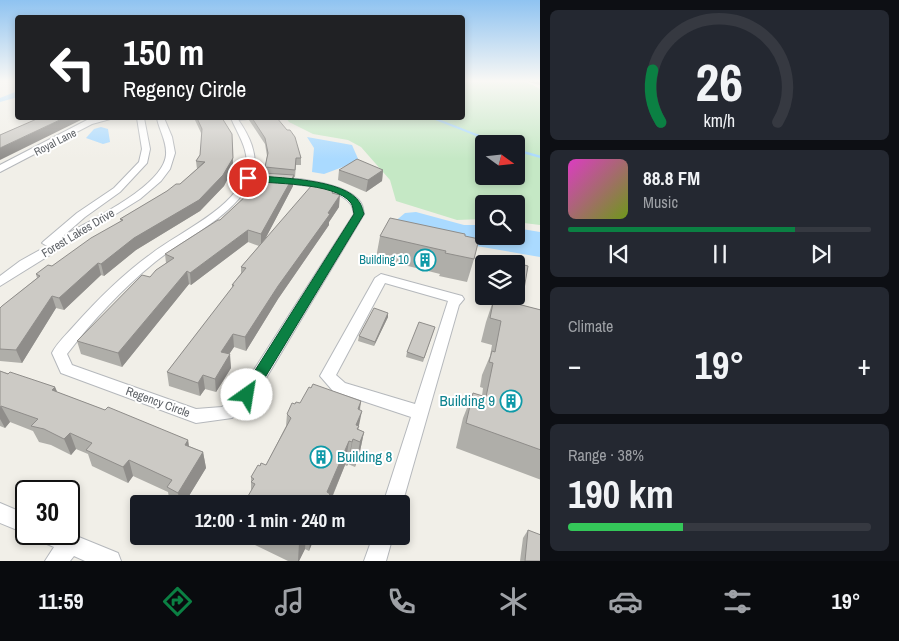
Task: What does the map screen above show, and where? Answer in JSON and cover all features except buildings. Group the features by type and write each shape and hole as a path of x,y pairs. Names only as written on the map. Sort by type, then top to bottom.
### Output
{"street":[{"name":"Royal Lane","path":"0,169 90,122 100,120"},
{"name":"Forest Lakes Drive","path":"0,282 81,215 117,190 137,171 146,155 140,120"},
{"name":"Forest Lakes Drive","path":"17,269 138,195 164,172 170,160 169,144 161,120"},
{"name":"Regency Circle","path":"235,120 244,133 252,158 248,178 233,199 204,224 164,250 126,281 85,322 59,352 66,369 196,416 226,413 247,395 359,214 356,203 347,195 331,188 248,178"},
{"name":"Forest Lakes Drive","path":"117,190 138,195"},
{"path":"396,495 453,304 457,299 381,278 328,376 339,386 420,413"},
{"path":"0,513 15,519"},
{"path":"56,561 69,545"},
{"path":"72,545 110,561"},
{"path":"376,561 380,545"}],"green space":[{"path":"465,107 540,107 540,225 525,223 525,195 475,195 475,219 457,220 396,201 390,180 361,147 348,140 313,134 288,120 465,120"}],"water":[{"path":"101,127 108,129 110,142 103,144 86,138 94,129"},
{"path":"307,137 352,145 359,161 324,174 312,172 314,148"},
{"path":"416,212 464,225 475,225 475,245 525,245 525,230 540,232 540,257 430,238 393,223 405,213"}],"waterway":[{"path":"438,120 476,135"},
{"path":"525,153 540,157"}],"place":[{"name":"Building 10","path":"425,260"},
{"name":"Building 9","path":"511,401"},
{"name":"Building 8","path":"321,457"}],"route":[{"path":"247,395 359,214 356,203 347,195 331,188 248,178"}]}
